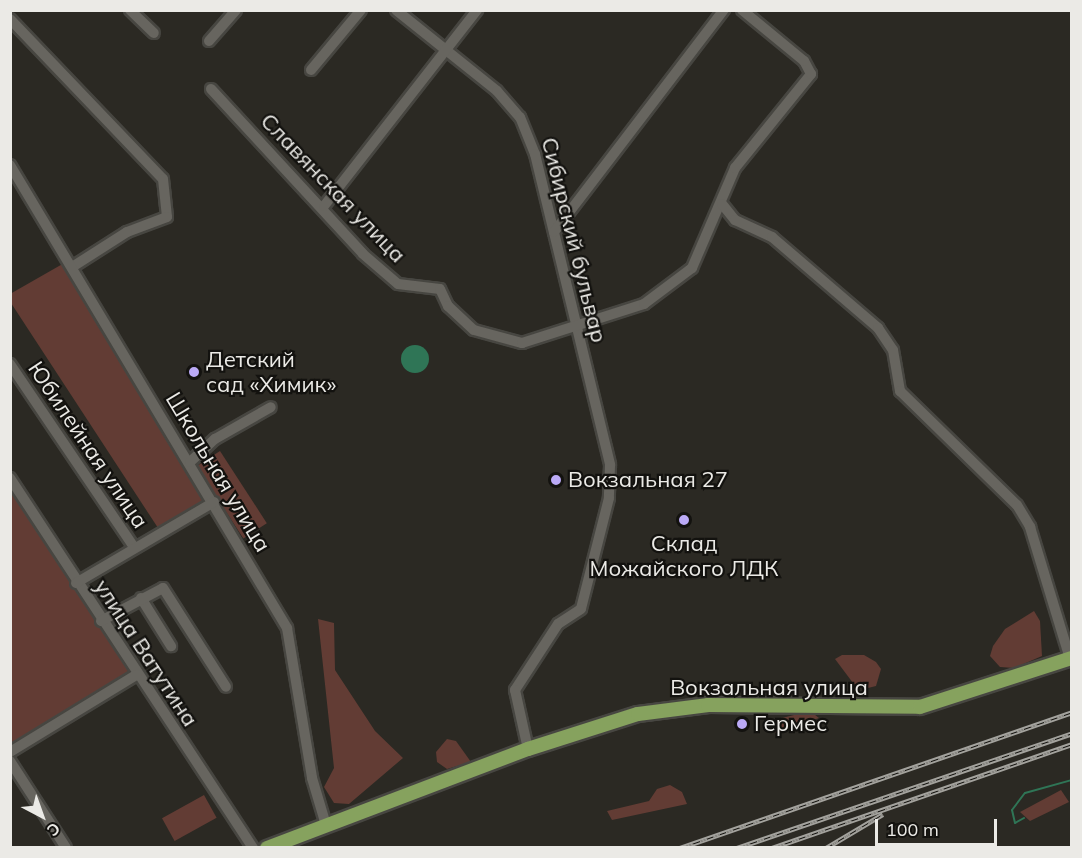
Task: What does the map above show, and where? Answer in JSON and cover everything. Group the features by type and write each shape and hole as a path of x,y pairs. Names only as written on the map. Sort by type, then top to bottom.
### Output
{"main road":[{"name":"Вокзальная улица","path":"267,848 528,749 670,708 925,706 1071,659"}],"street":[{"path":"130,10 154,33"},
{"path":"209,40 236,10"},
{"path":"310,70 362,10"},
{"name":"Сибирский бульвар","path":"396,10 497,91 520,117 535,154 610,465 609,498 581,609 558,624 515,690 528,749"},
{"path":"324,206 477,10"},
{"path":"554,232 724,10"},
{"name":"Славянская улица","path":"211,88 324,206 363,254 398,284 440,289 448,306 474,330 522,343 644,304 676,284 702,247 712,211 722,204 744,153 811,74 804,61 742,10"},
{"path":"10,19 163,179 166,217 127,232 72,267"},
{"name":"Школьная улица","path":"10,165 214,502 287,628 312,778 326,825"},
{"path":"722,204 735,220 772,237 878,328 892,350 900,391 1017,505 1030,527 1071,659"},
{"name":"Юбилейная улица","path":"10,364 134,548"},
{"path":"190,462 214,439 271,406"},
{"name":"улица Ватутина","path":"10,478 136,675 253,848"},
{"path":"76,583 214,502"},
{"path":"101,621 141,598 165,590 226,687"},
{"path":"141,598 171,646"},
{"path":"10,752 136,675"},
{"path":"10,761 66,848"}],"shaded area":[{"path":"66,262 212,502 160,531 11,303 10,294"},
{"path":"415,345 425,349 429,359 425,369 415,373 405,369 401,359 405,349"},
{"path":"220,451 267,523 243,538 197,466"},
{"path":"10,488 131,673 10,747"},
{"path":"1034,611 1040,621 1042,656 1014,668 1000,667 990,656 993,646 1005,629"},
{"path":"318,619 334,623 335,670 375,731 403,758 349,804 334,803 324,787 334,768"},
{"path":"842,655 864,655 876,662 881,669 876,686 864,689 853,683 835,659"},
{"path":"810,711 819,718 775,733 778,719"},
{"path":"447,739 456,741 471,762 447,769 437,762 436,752"},
{"path":"670,785 682,792 687,804 612,820 607,811 649,801 657,789"},
{"path":"1061,790 1069,802 1030,821 1020,812"},
{"path":"204,795 217,818 175,841 162,818"}],"waterway":[{"path":"1024,818 1015,823 1012,810 1025,793 1072,780"}],"railway":[{"path":"680,848 1072,712"},
{"path":"737,848 1072,733"},
{"path":"772,848 1072,744"},
{"path":"826,848 883,814"}],"place":[{"name":"Детский сад «Химик»","path":"194,372"},
{"name":"Вокзальная 27","path":"556,480"},
{"name":"Склад Можайского ЛДК","path":"684,520"},
{"name":"Гермес","path":"742,724"}]}
